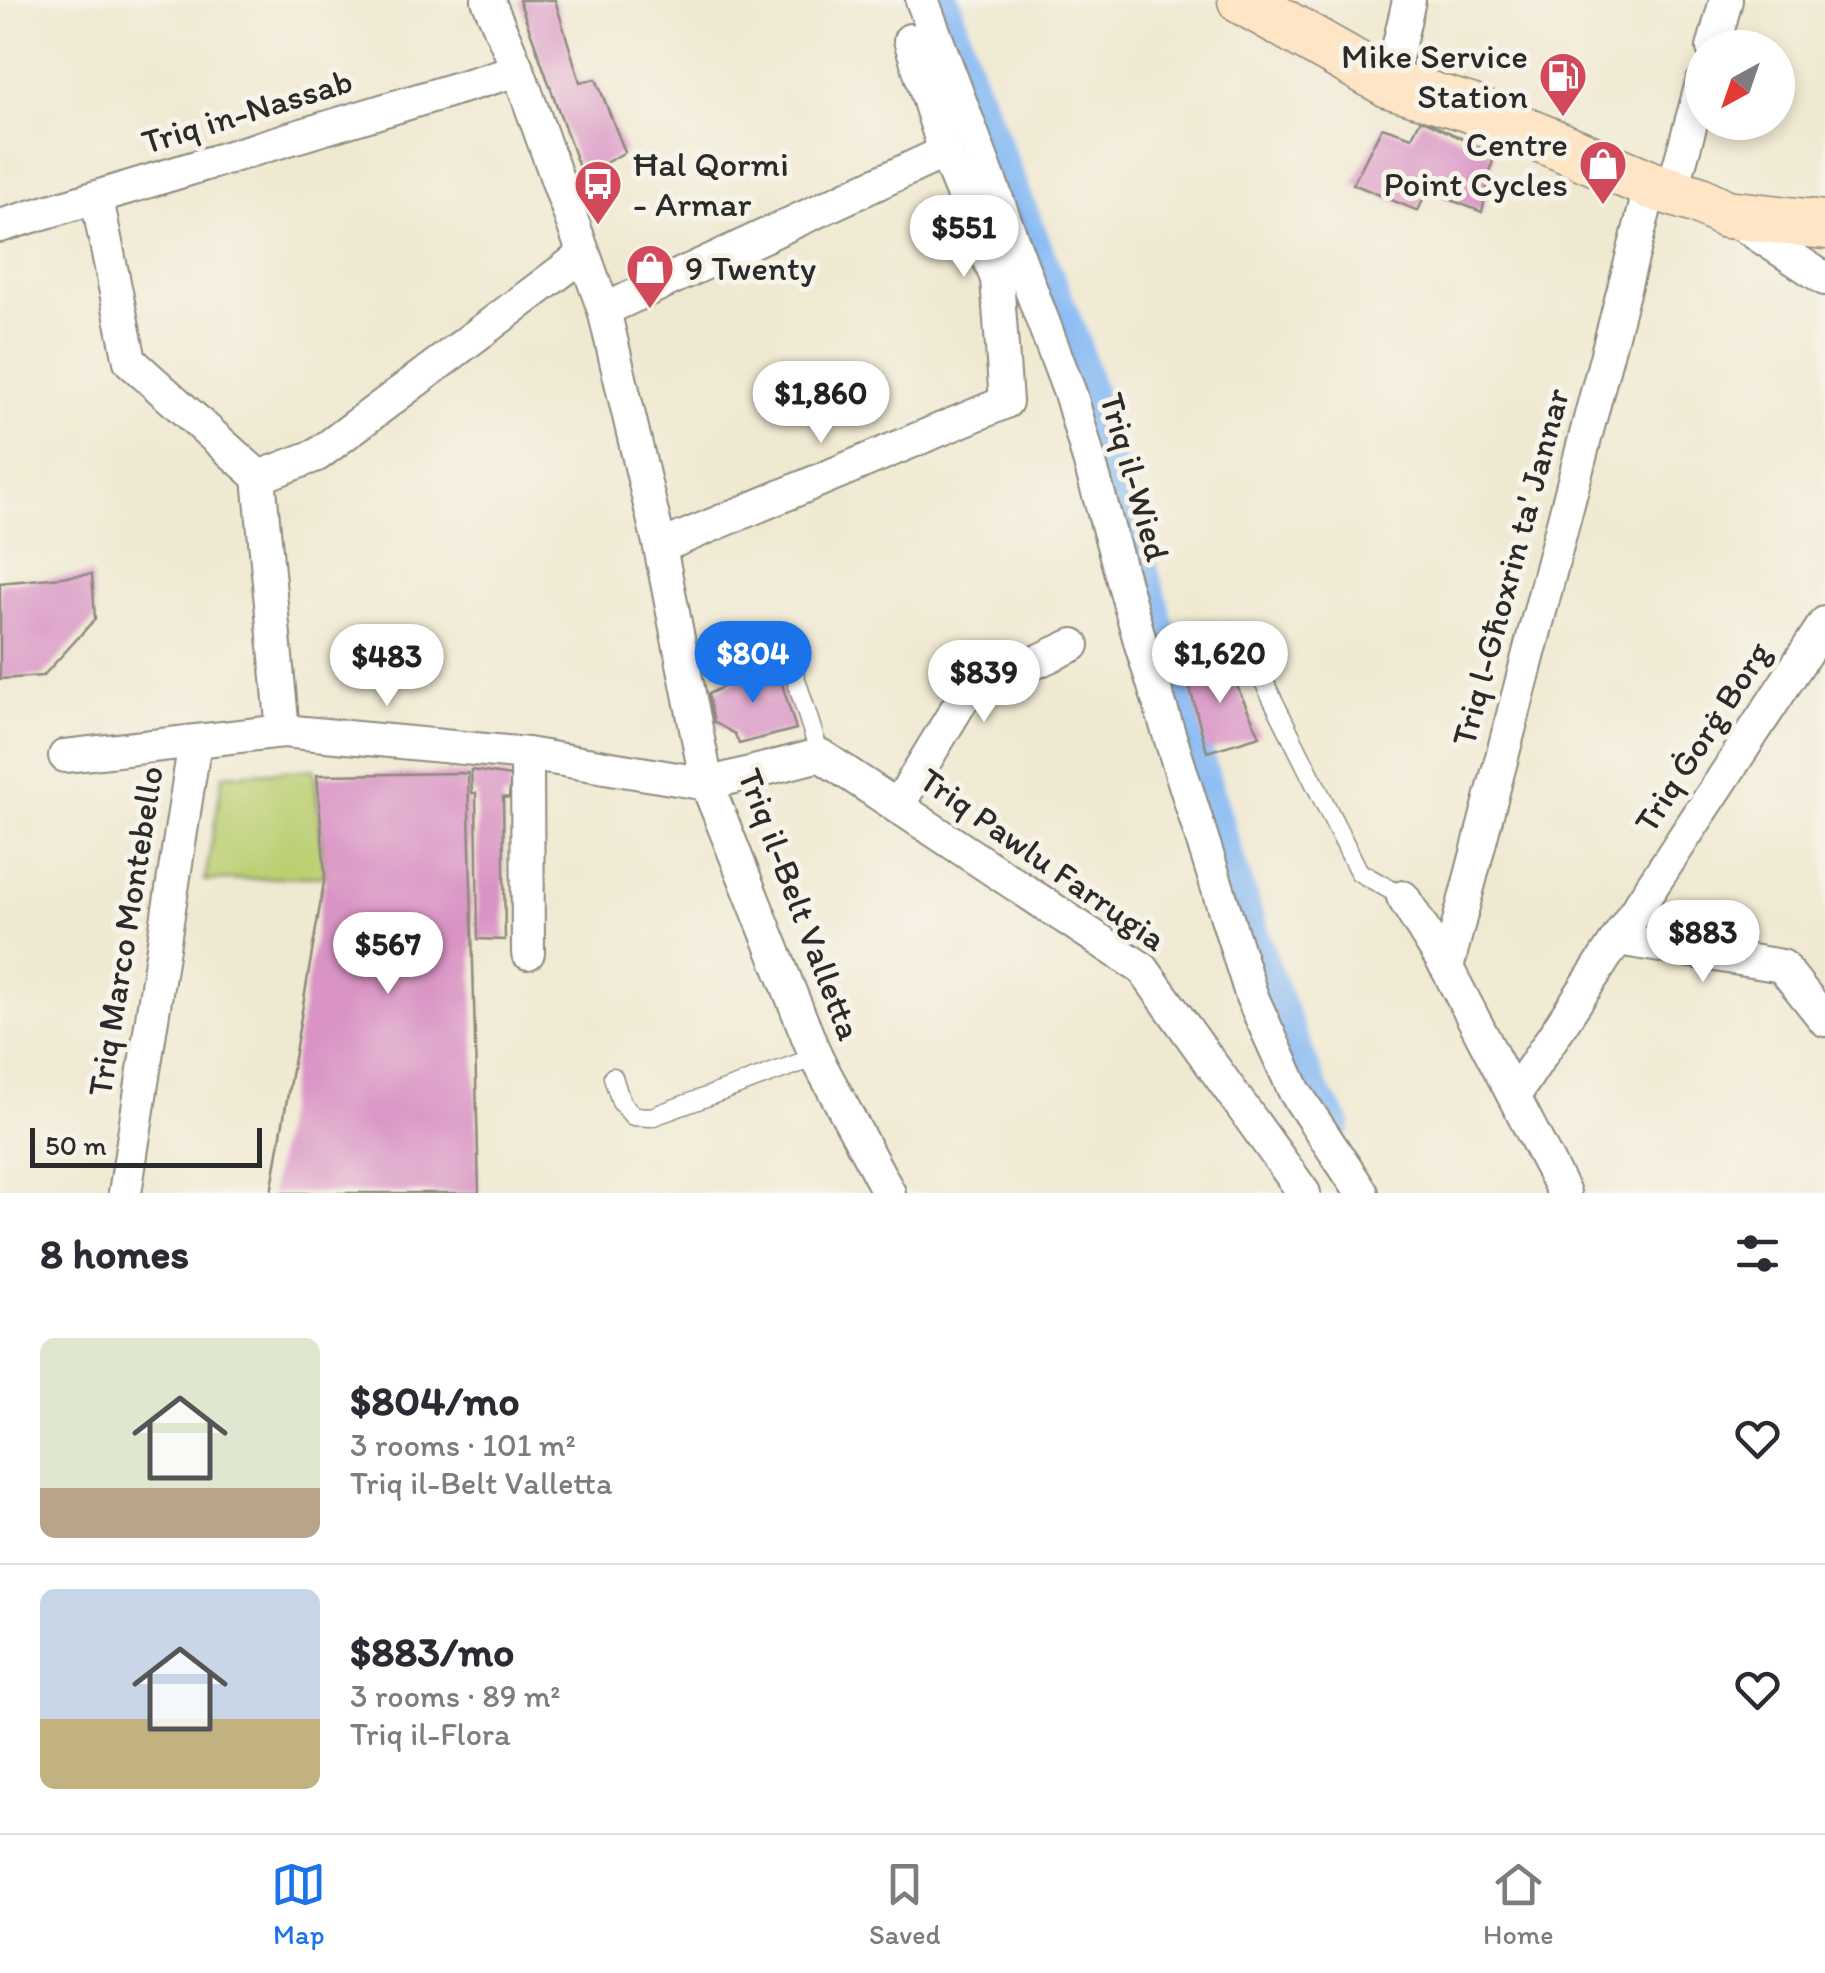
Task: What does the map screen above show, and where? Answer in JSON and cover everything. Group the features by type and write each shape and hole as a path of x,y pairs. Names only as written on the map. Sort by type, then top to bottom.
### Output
{"street":[{"name":"Triq il-Belt Valletta","path":"488,0 518,70 604,310 660,547 707,784 816,1057 889,1193"},
{"name":"Triq il-Wied","path":"922,0 1072,396 1142,648 1252,997 1295,1092 1362,1193"},
{"path":"1242,0 1390,84 1470,108 1661,189 1698,200 1825,278"},
{"path":"1390,84 1409,0"},
{"path":"1718,30 1726,0"},
{"path":"660,547 1006,402 997,279 945,152 910,40"},
{"name":"Triq in-Nassab","path":"0,226 518,70"},
{"name":"Triq l-Għoxrin ta' Jannar","path":"1447,968 1661,189 1685,127"},
{"path":"604,310 945,152"},
{"path":"96,199 130,360 259,477 283,731"},
{"path":"1726,214 1825,225"},
{"path":"259,477 317,455 583,255"},
{"name":"Triq Ġorġ Borg","path":"1514,1096 1825,623"},
{"path":"897,807 965,695 1073,645"},
{"path":"65,756 283,731 527,754 707,784 820,755"},
{"name":"Triq Marco Montebello","path":"125,1193 194,741"},
{"path":"527,754 528,953"},
{"name":"Triq Pawlu Farrugia","path":"820,755 1143,969 1304,1193"},
{"path":"1403,897 1447,968 1564,1193"},
{"path":"1618,939 1782,966 1819,1000"}],"lane":[{"path":"1246,644 1359,872 1403,897"},
{"path":"794,673 820,755"},
{"path":"613,1078 621,1102 633,1116 651,1118 816,1057"}],"green space":[{"path":"314,769 325,876 205,881 223,775"}],"building":[{"path":"519,0 555,0 580,82 596,79 625,152 582,176"},
{"path":"1421,119 1494,154 1482,212 1446,198 1450,184 1432,179 1418,211 1353,184 1382,127 1412,137"},
{"path":"92,574 95,619 43,676 0,679 0,583"},
{"path":"1224,658 1260,736 1207,752 1185,669"},
{"path":"775,662 796,729 739,744 735,734 714,722 708,694"},
{"path":"471,770 511,776 509,798 503,797 505,940 478,939 476,793 472,793"},
{"path":"468,773 479,1193 271,1193 325,876 317,775"}],"waterway":[{"path":"944,0 968,76 1075,344 1233,874 1268,977 1313,1091 1335,1125"}],"place":[{"name":"Mike Service Station","path":"1563,118"},
{"name":"Centre Point Cycles","path":"1603,206"},
{"name":"Ħal Qormi - Armar","path":"598,226"},
{"name":"9 Twenty","path":"650,310"}]}
